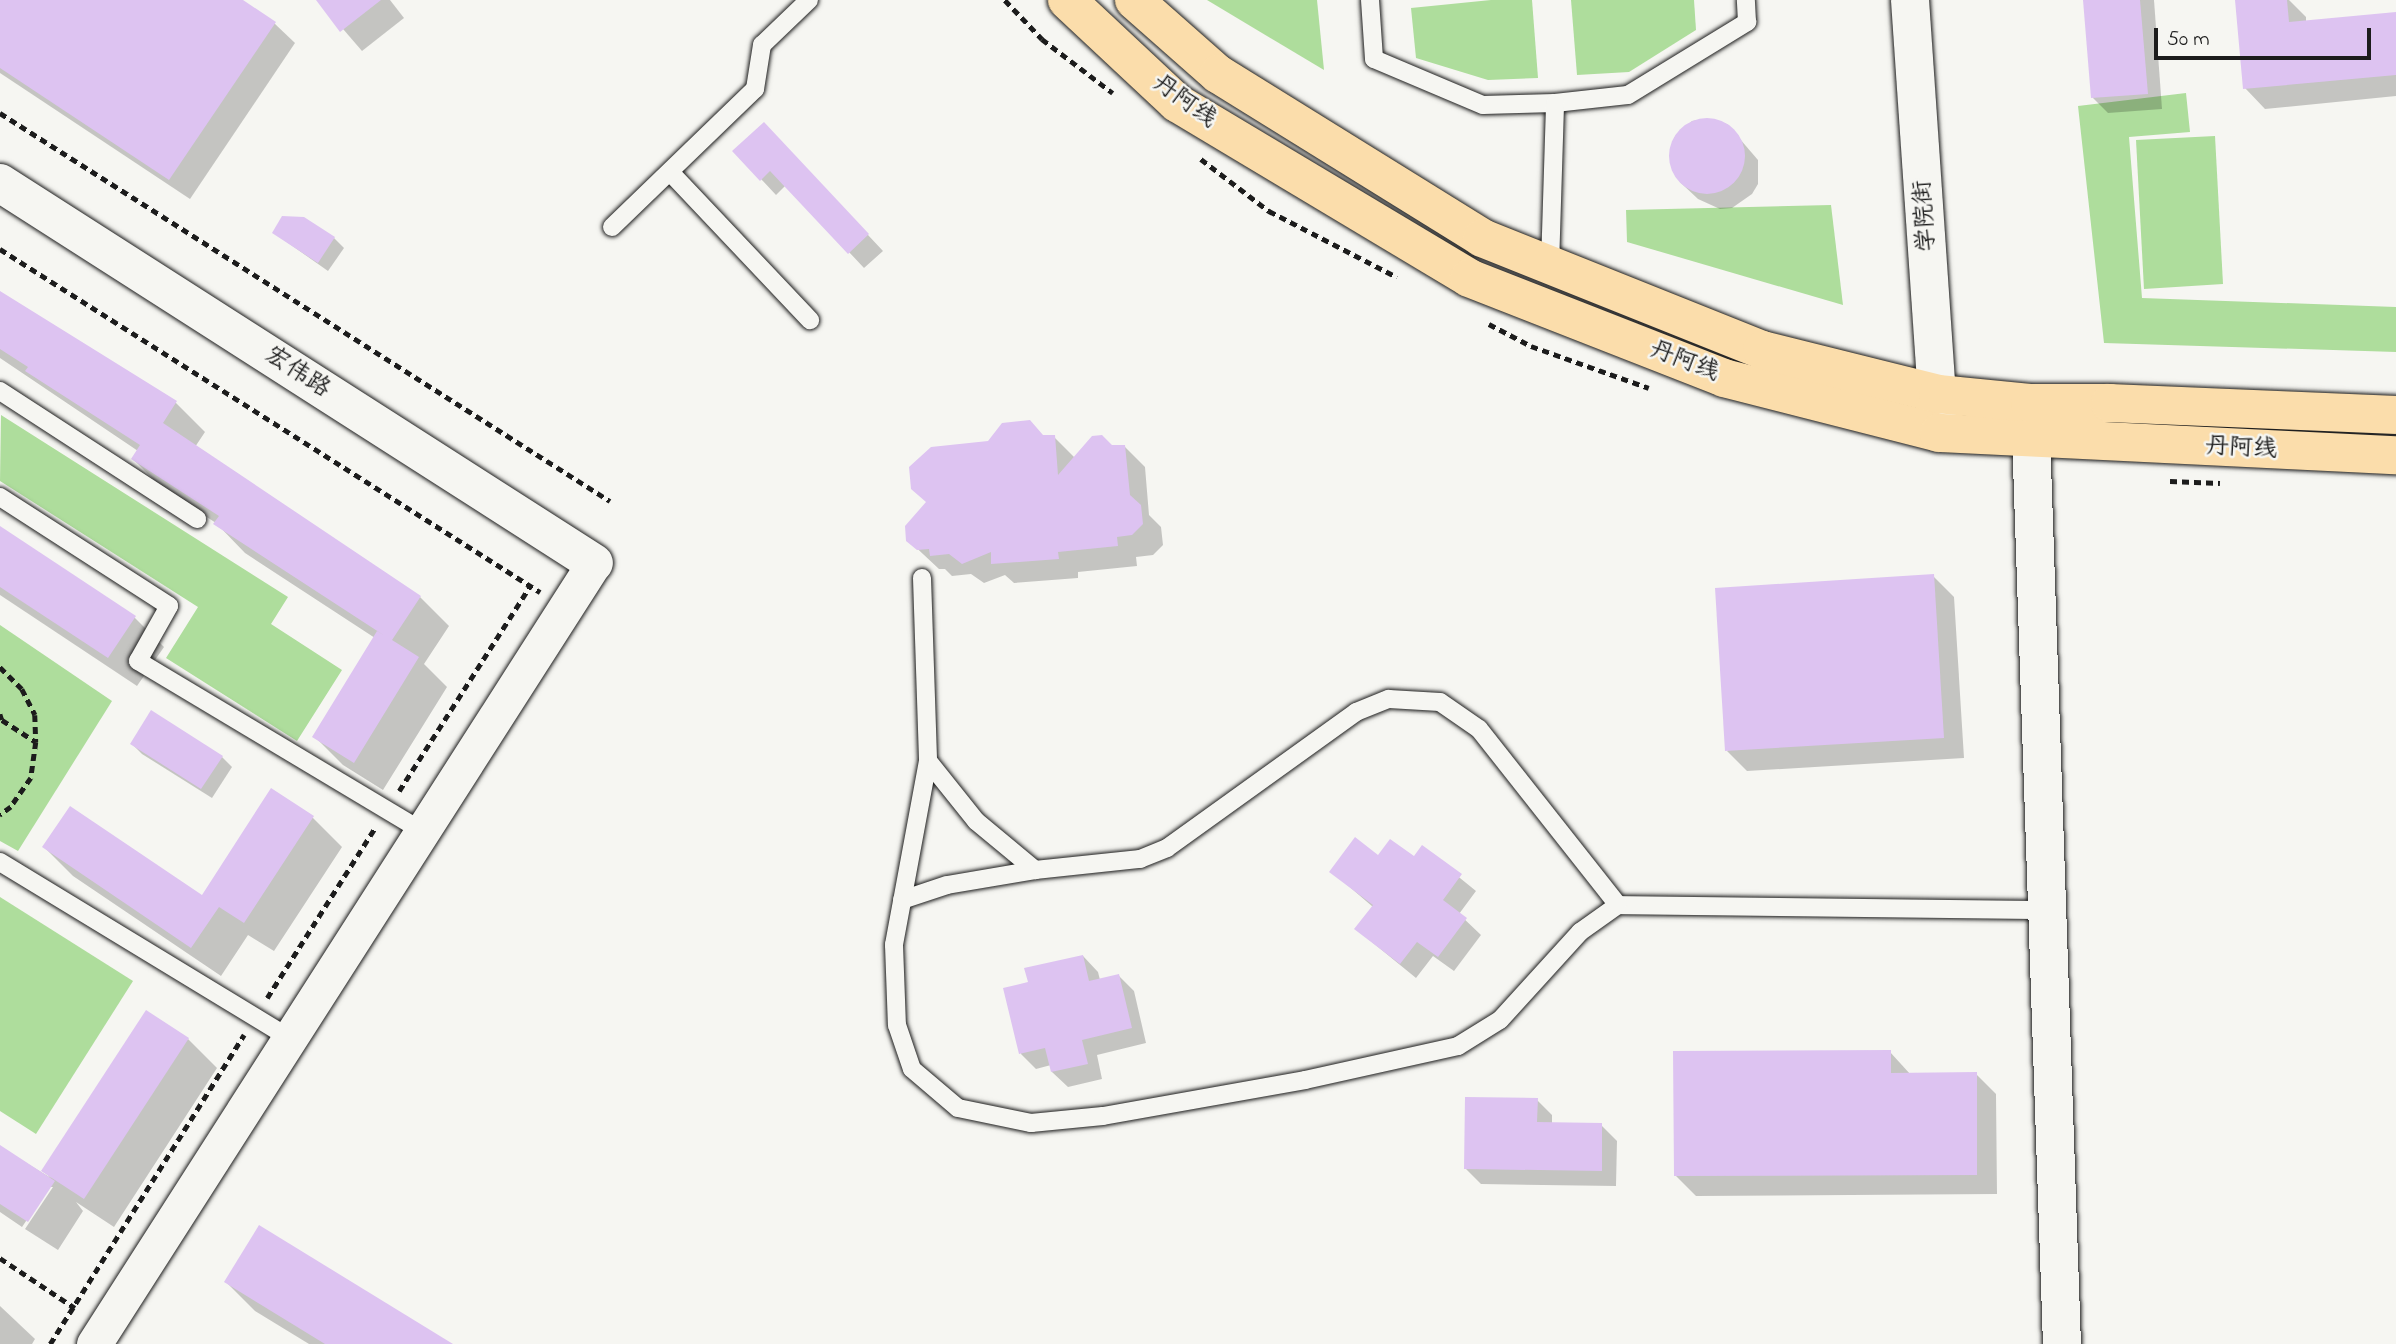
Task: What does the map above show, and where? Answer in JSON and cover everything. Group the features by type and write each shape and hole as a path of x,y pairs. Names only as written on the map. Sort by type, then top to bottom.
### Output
{"highway":[{"name":"丹阿线","path":"1067,0 1177,103 1469,278 1724,378 1939,433 2030,420 2110,403 2396,415"},
{"name":"丹阿线","path":"1134,0 1218,74 1482,238 1762,350 2030,420 2396,455"}],"street":[{"name":"学院街","path":"1910,0 1939,433"},
{"name":"宏伟路","path":"0,183 594,563"},
{"path":"2030,420 2062,1344"},
{"path":"100,1336 594,563"}],"lane":[{"path":"612,227 755,89 762,45 809,0"},
{"path":"1370,0 1374,59 1483,105 1555,103 1628,95 1747,22 1746,0"},
{"path":"1550,265 1555,103"},
{"path":"670,172 810,320"},
{"path":"1,393 197,519"},
{"path":"0,497 169,607 138,662 422,831"},
{"path":"922,578 928,761 894,946 897,1024 912,1069 958,1108 1031,1123 1103,1116 1305,1080 1458,1046 1500,1020 1580,932 1618,905 2047,910"},
{"path":"902,900 947,885 1035,870 1140,859 1167,848 1356,712 1389,699 1440,702 1479,729 1618,905"},
{"path":"928,761 976,821 1035,870"},
{"path":"0,862 289,1038"}],"path":[{"path":"0,113 610,501"},
{"path":"0,249 565,608"},
{"path":"50,1344 254,1017 530,586"},
{"path":"0,667 22,689 35,715 36,742 31,778 11,807 0,815"},
{"path":"0,714 2,720 36,742"},
{"path":"0,1258 74,1307 100,1336"}],"green space":[{"path":"1207,0 1317,0 1324,70"},
{"path":"1491,0 1532,0 1538,78 1488,80 1416,58 1411,8"},
{"path":"1571,0 1694,0 1696,30 1629,72 1577,75"},
{"path":"2186,93 2190,132 2129,137 2142,298 2396,307 2396,352 2104,343 2078,106"},
{"path":"2215,136 2223,284 2144,289 2136,140"},
{"path":"1831,205 1843,305 1627,242 1626,210"},
{"path":"1,415 288,597 271,624 342,670 297,741 166,658 198,607 0,481"},
{"path":"0,625 112,701 18,851 0,841"},
{"path":"0,897 133,981 36,1134 0,1111"}],"building":[{"path":"0,0 243,0 276,22 169,180 0,68"},
{"path":"316,0 381,0 340,32"},
{"path":"2083,0 2140,0 2148,94 2091,98"},
{"path":"2235,0 2287,0 2289,22 2396,12 2396,75 2243,89"},
{"path":"1715,118 1728,124 1739,135 1745,148 1743,171 1728,188 1715,194 1699,194 1686,188 1671,171 1669,148 1675,135 1692,120"},
{"path":"764,122 869,234 848,254 770,171 760,181 732,151"},
{"path":"282,216 304,217 335,237 318,263 272,233"},
{"path":"0,291 177,401 163,423 421,596 392,640 419,657 354,763 312,737 377,631 385,636 213,524 219,516 131,459 140,445 25,371 28,367 0,349"},
{"path":"1030,420 1043,435 1055,435 1058,475 1092,436 1102,435 1112,445 1125,445 1130,495 1141,505 1143,524 1132,535 1117,537 1118,546 1058,552 1059,559 991,564 991,552 962,564 949,554 930,556 929,549 917,550 906,541 905,526 926,502 911,489 909,467 931,447 988,441 1002,423"},
{"path":"0,526 136,616 108,658 0,587"},
{"path":"1934,574 1944,738 1725,751 1715,588"},
{"path":"151,710 223,756 201,789 130,744"},
{"path":"271,788 314,816 244,923 219,907 191,948 42,847 70,806 202,895"},
{"path":"1355,837 1378,855 1390,839 1414,856 1422,845 1462,874 1443,900 1467,918 1438,957 1417,942 1400,964 1354,929 1373,905 1329,872"},
{"path":"1083,955 1089,981 1119,974 1132,1028 1082,1040 1088,1064 1051,1072 1045,1048 1019,1054 1003,988 1028,982 1024,968"},
{"path":"146,1010 189,1038 84,1199 41,1171"},
{"path":"1891,1050 1891,1073 1977,1072 1977,1175 1674,1176 1673,1051"},
{"path":"1465,1097 1538,1098 1537,1122 1602,1123 1602,1171 1464,1169"},
{"path":"0,1145 55,1181 28,1222 0,1204"},
{"path":"259,1225 453,1344 325,1344 224,1282"}]}
